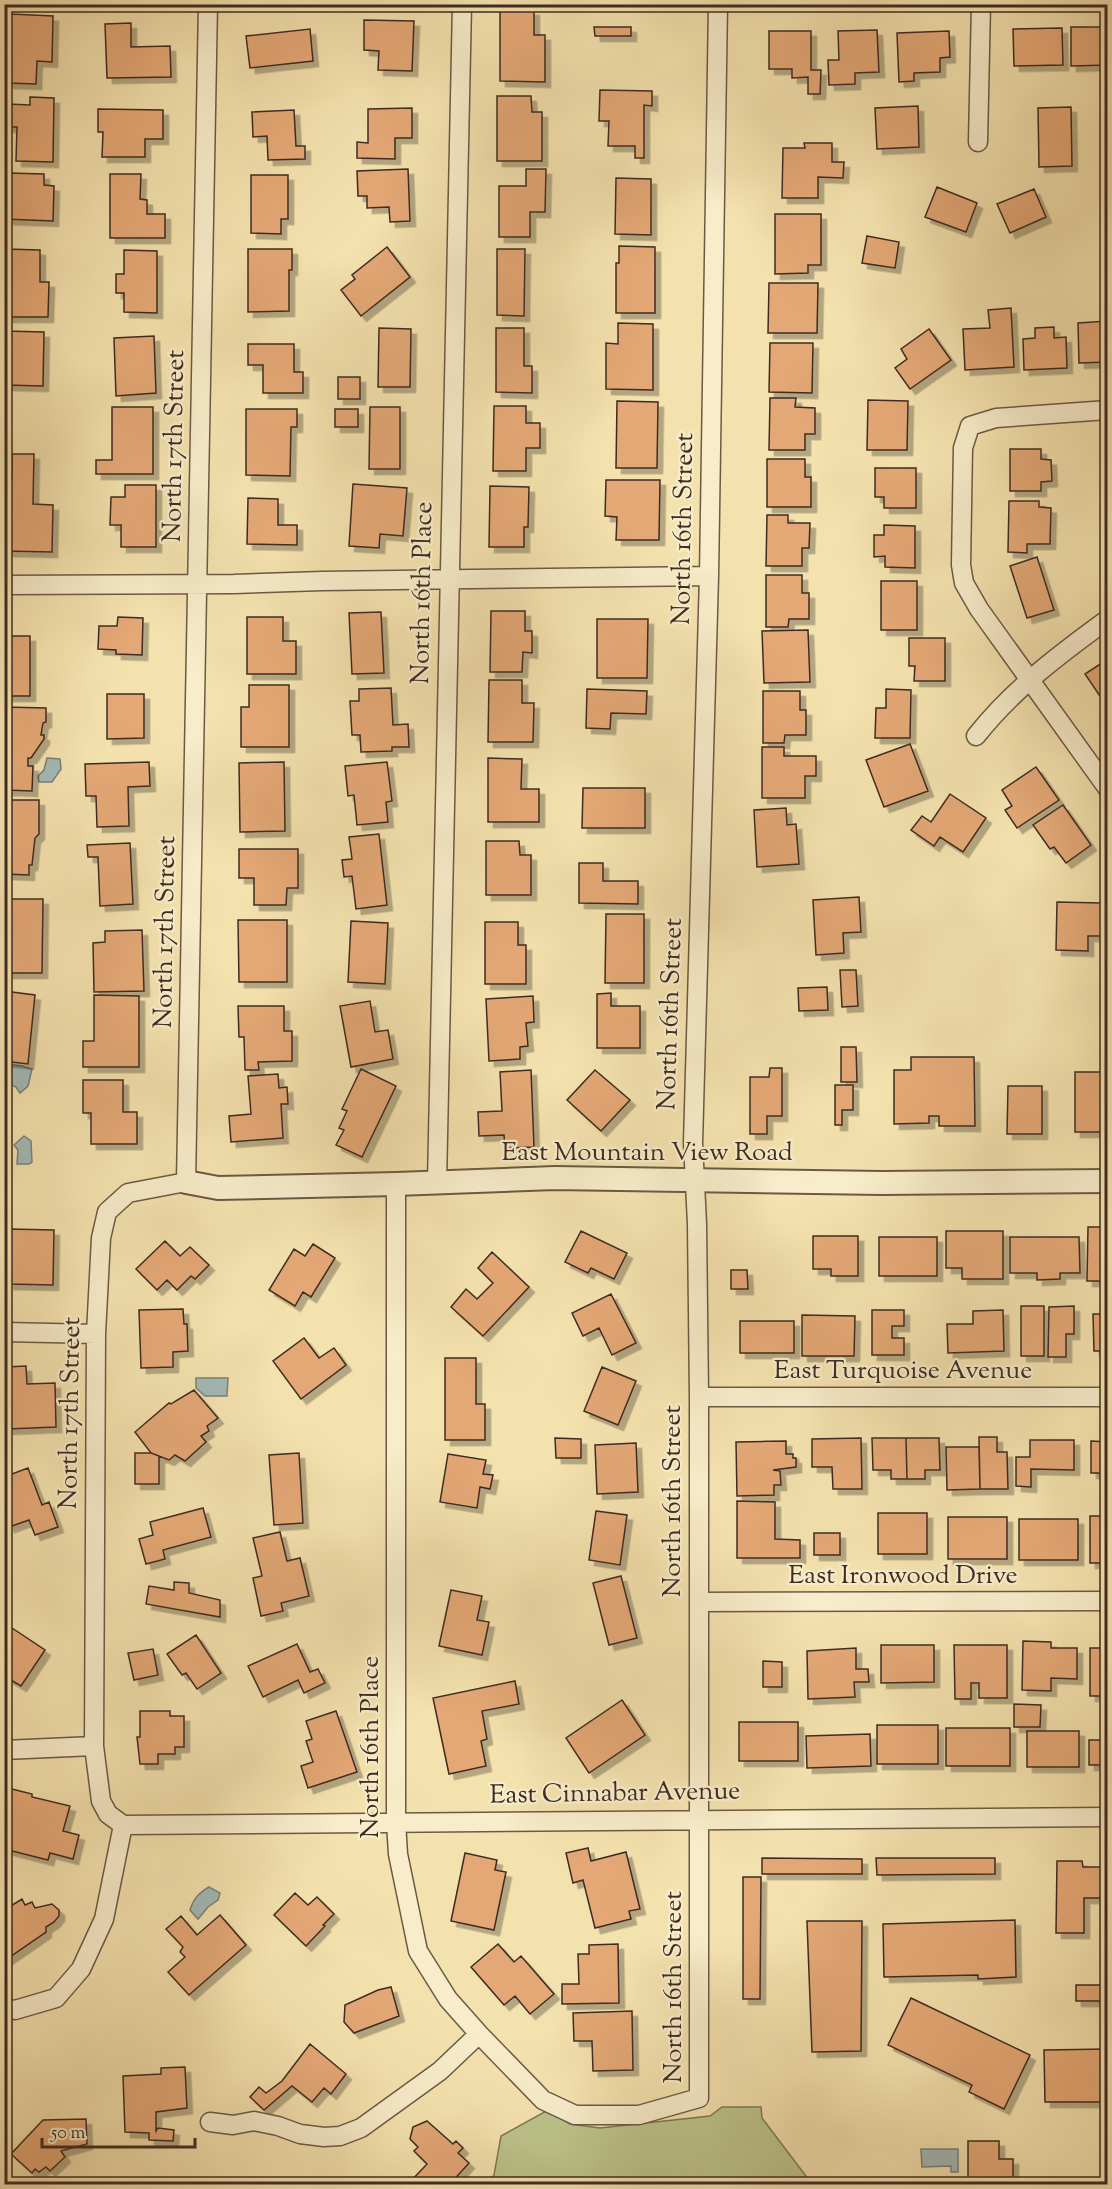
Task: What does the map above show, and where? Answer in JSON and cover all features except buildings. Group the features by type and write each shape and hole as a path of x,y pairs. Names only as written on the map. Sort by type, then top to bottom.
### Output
{"street":[{"name":"North 17th Street","path":"123,1825 108,1814 101,1801 94,1746 96,1334 101,1238 106,1212 128,1192 186,1182 208,4"},
{"name":"North 16th Place","path":"437,1183 462,4"},
{"name":"North 16th Street","path":"699,2098 699,1397 693,1143 709,576 718,4"},
{"path":"978,142 981,4"},
{"path":"1107,410 996,418 970,426 963,448 961,565 964,583 978,609 1107,789"},
{"path":"4,585 709,576"},
{"path":"976,736 991,717 1045,665 1107,619"},
{"name":"East Mountain View Road","path":"186,1182 218,1188 555,1178 882,1183 1107,1181"},
{"name":"North 16th Place","path":"396,1184 396,1822 398,1854 418,1951 448,2000 543,2100 575,2115 639,2115 699,2098"},
{"path":"4,1332 96,1334"},
{"name":"East Turquoise Avenue","path":"699,1397 1107,1397"},
{"name":"East Ironwood Drive","path":"699,1602 1107,1601"},
{"path":"4,1750 94,1746"},
{"name":"East Cinnabar Avenue","path":"123,1825 1107,1817"},
{"path":"4,2008 15,2010 56,1998 81,1969 104,1919 123,1825"},
{"path":"210,2122 233,2126 254,2121 300,2134 340,2136 361,2128 431,2077 479,2034"}],"green space":[{"path":"722,2107 761,2107 762,2118 812,2184 486,2184 494,2175 501,2136 548,2110 570,2124 600,2128 710,2116"}],"water":[{"path":"47,758 60,759 61,769 52,782 39,782 38,776 44,770"},
{"path":"5,1064 32,1069 28,1086 20,1093 16,1087 5,1081"},
{"path":"24,1136 31,1141 32,1162 17,1164 18,1150 14,1145"},
{"path":"196,1378 228,1378 227,1396 205,1396 196,1388"},
{"path":"209,1887 220,1893 218,1900 208,1907 198,1919 190,1910 191,1906 197,1897"},
{"path":"921,2149 958,2149 958,2172 951,2172 951,2166 922,2167"}]}
